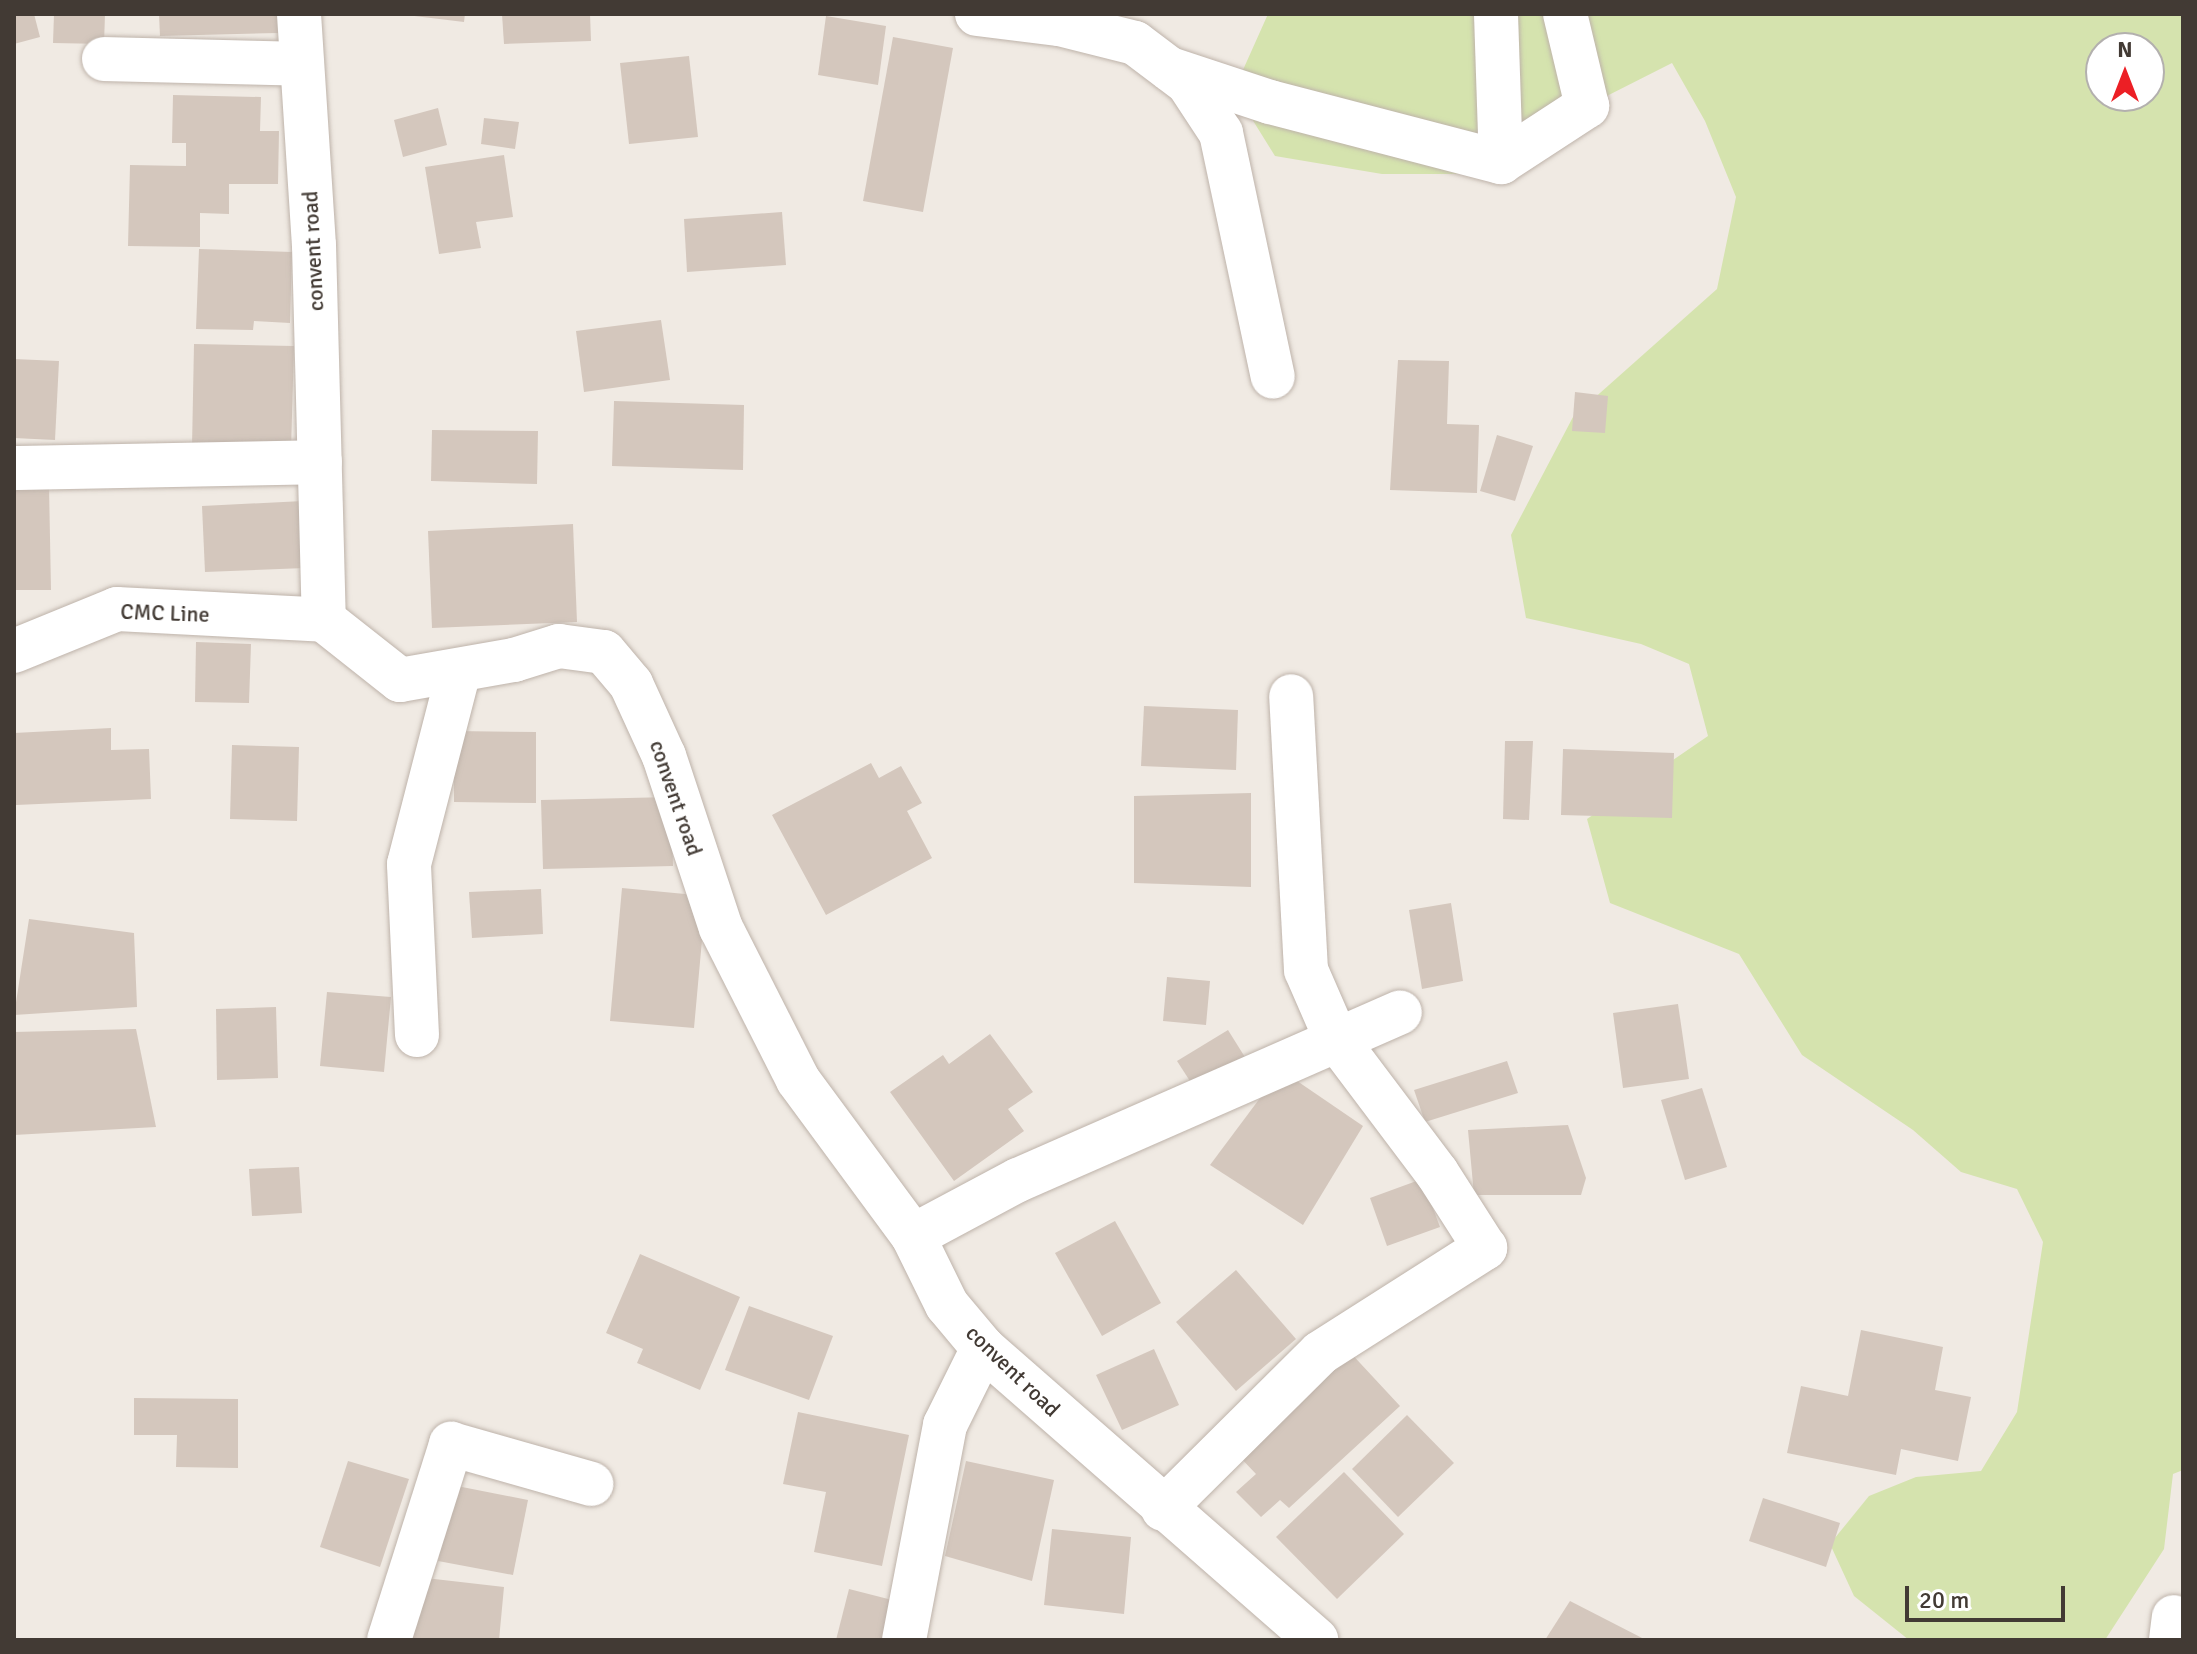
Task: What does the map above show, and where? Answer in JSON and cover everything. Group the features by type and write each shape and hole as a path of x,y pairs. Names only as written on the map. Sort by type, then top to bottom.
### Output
{"street":[{"name":"convent road","path":"299,14 314,245 324,620 400,680 459,670 559,646 604,652 631,684 664,756 721,928 798,1080 913,1236 947,1305 983,1348 1316,1640"},
{"path":"1496,14 1501,162"},
{"path":"1170,69 1270,102 1501,162 1587,106 1565,14"},
{"path":"987,15 1059,24 1135,43 1188,83 1221,133 1273,377"},
{"path":"104,59 302,64"},
{"path":"14,468 320,462"},
{"name":"CMC Line","path":"14,651 117,609 324,620"},
{"path":"417,1035 409,864 459,670"},
{"path":"1163,1509 1320,1353 1485,1248 1437,1173 1336,1039 1306,970 1291,696"},
{"path":"913,1236 1018,1180 1400,1012"},
{"path":"904,1640 945,1425 983,1348"},
{"path":"389,1640 451,1444 591,1484"}],"green space":[{"path":"1268,14 2183,14 2183,1470 2173,1474 2164,1549 2105,1640 1909,1640 1854,1596 1830,1544 1869,1496 1916,1477 1981,1471 2017,1412 2043,1242 2017,1189 1961,1172 1913,1130 1802,1055 1739,954 1610,903 1587,819 1708,736 1689,664 1641,644 1526,618 1511,535 1573,417 1717,289 1736,197 1705,121 1672,63 1587,106 1502,174 1382,174 1275,156 1234,90"}],"building":[{"path":"14,14 34,14 40,37 14,44"},
{"path":"54,14 105,14 104,44 53,43"},
{"path":"159,14 277,14 278,33 160,36"},
{"path":"398,14 465,14 464,22"},
{"path":"502,14 590,14 591,41 504,44"},
{"path":"826,16 886,26 878,85 818,75"},
{"path":"893,37 953,48 923,212 863,201"},
{"path":"689,56 698,137 629,144 620,63"},
{"path":"173,95 261,97 260,131 279,131 278,184 229,184 229,214 200,213 200,247 128,246 130,165 186,166 186,143 172,143"},
{"path":"438,108 447,145 403,157 394,120"},
{"path":"484,118 519,122 515,149 481,144"},
{"path":"504,155 513,217 476,222 481,248 439,254 425,167"},
{"path":"782,212 786,265 687,272 684,219"},
{"path":"199,249 292,252 290,323 254,321 253,330 196,329"},
{"path":"661,320 670,380 584,392 576,331"},
{"path":"194,344 294,346 291,450 192,447"},
{"path":"14,359 59,361 55,440 14,438"},
{"path":"1398,360 1449,361 1447,424 1479,425 1477,493 1390,490"},
{"path":"1575,392 1608,396 1605,433 1572,431"},
{"path":"614,401 744,405 743,470 612,466"},
{"path":"432,430 538,431 537,484 431,481"},
{"path":"1497,435 1533,446 1515,501 1480,491"},
{"path":"49,486 51,590 14,590 14,487"},
{"path":"303,501 305,568 205,572 202,506"},
{"path":"573,524 577,622 432,628 428,531"},
{"path":"196,642 251,644 249,703 195,702"},
{"path":"1144,706 1238,710 1236,770 1141,766"},
{"path":"111,728 111,750 149,749 151,799 16,805 14,733"},
{"path":"454,731 536,732 536,803 454,802"},
{"path":"1505,741 1533,741 1529,820 1503,819"},
{"path":"232,745 299,747 297,821 230,819"},
{"path":"1563,749 1674,753 1672,818 1561,815"},
{"path":"871,763 879,778 901,766 922,803 907,811 932,858 826,915 772,815"},
{"path":"1251,793 1251,887 1134,883 1134,796"},
{"path":"671,797 673,866 543,869 541,800"},
{"path":"622,888 706,896 694,1028 610,1021"},
{"path":"541,889 543,934 472,938 469,892"},
{"path":"1451,903 1463,981 1422,989 1409,910"},
{"path":"29,919 134,933 137,1007 14,1015"},
{"path":"1167,977 1210,981 1206,1025 1163,1021"},
{"path":"327,992 391,997 384,1072 320,1066"},
{"path":"1678,1004 1689,1079 1623,1088 1613,1013"},
{"path":"276,1007 278,1078 217,1080 216,1009"},
{"path":"136,1029 156,1127 14,1135 14,1032"},
{"path":"1228,1030 1248,1062 1197,1092 1177,1061"},
{"path":"990,1034 1033,1092 1008,1109 1024,1131 954,1181 890,1092 943,1055 949,1064"},
{"path":"1507,1061 1518,1093 1425,1122 1414,1090"},
{"path":"1281,1070 1363,1126 1303,1225 1210,1165"},
{"path":"1702,1088 1727,1167 1685,1180 1661,1100"},
{"path":"1568,1125 1586,1178 1581,1195 1474,1195 1468,1130"},
{"path":"299,1167 302,1213 252,1216 249,1169"},
{"path":"1422,1179 1440,1227 1387,1246 1370,1198"},
{"path":"1115,1221 1161,1303 1102,1336 1055,1253"},
{"path":"640,1254 740,1297 700,1390 637,1363 643,1349 606,1333"},
{"path":"1236,1270 1296,1339 1236,1391 1176,1322"},
{"path":"749,1306 833,1336 809,1400 725,1370"},
{"path":"1861,1330 1943,1347 1935,1390 1971,1397 1958,1461 1901,1449 1896,1475 1787,1453 1801,1386 1848,1396"},
{"path":"1154,1349 1179,1405 1122,1430 1096,1375"},
{"path":"1347,1349 1400,1406 1289,1508 1280,1500 1261,1517 1236,1492 1256,1474 1236,1453"},
{"path":"134,1398 238,1399 238,1468 176,1467 177,1435 134,1435"},
{"path":"798,1412 909,1435 882,1566 814,1552 826,1492 783,1484"},
{"path":"1407,1415 1454,1463 1398,1517 1352,1469"},
{"path":"348,1461 409,1479 380,1567 320,1547"},
{"path":"966,1461 1054,1480 1032,1581 945,1556"},
{"path":"1344,1472 1404,1534 1337,1599 1276,1537"},
{"path":"452,1485 528,1500 513,1575 438,1561"},
{"path":"1763,1498 1840,1523 1826,1567 1749,1541"},
{"path":"1052,1529 1131,1537 1124,1614 1044,1605"},
{"path":"417,1577 504,1587 499,1640 404,1640"},
{"path":"849,1589 896,1601 885,1640 836,1640"},
{"path":"1570,1601 1646,1640 1545,1640"}]}
